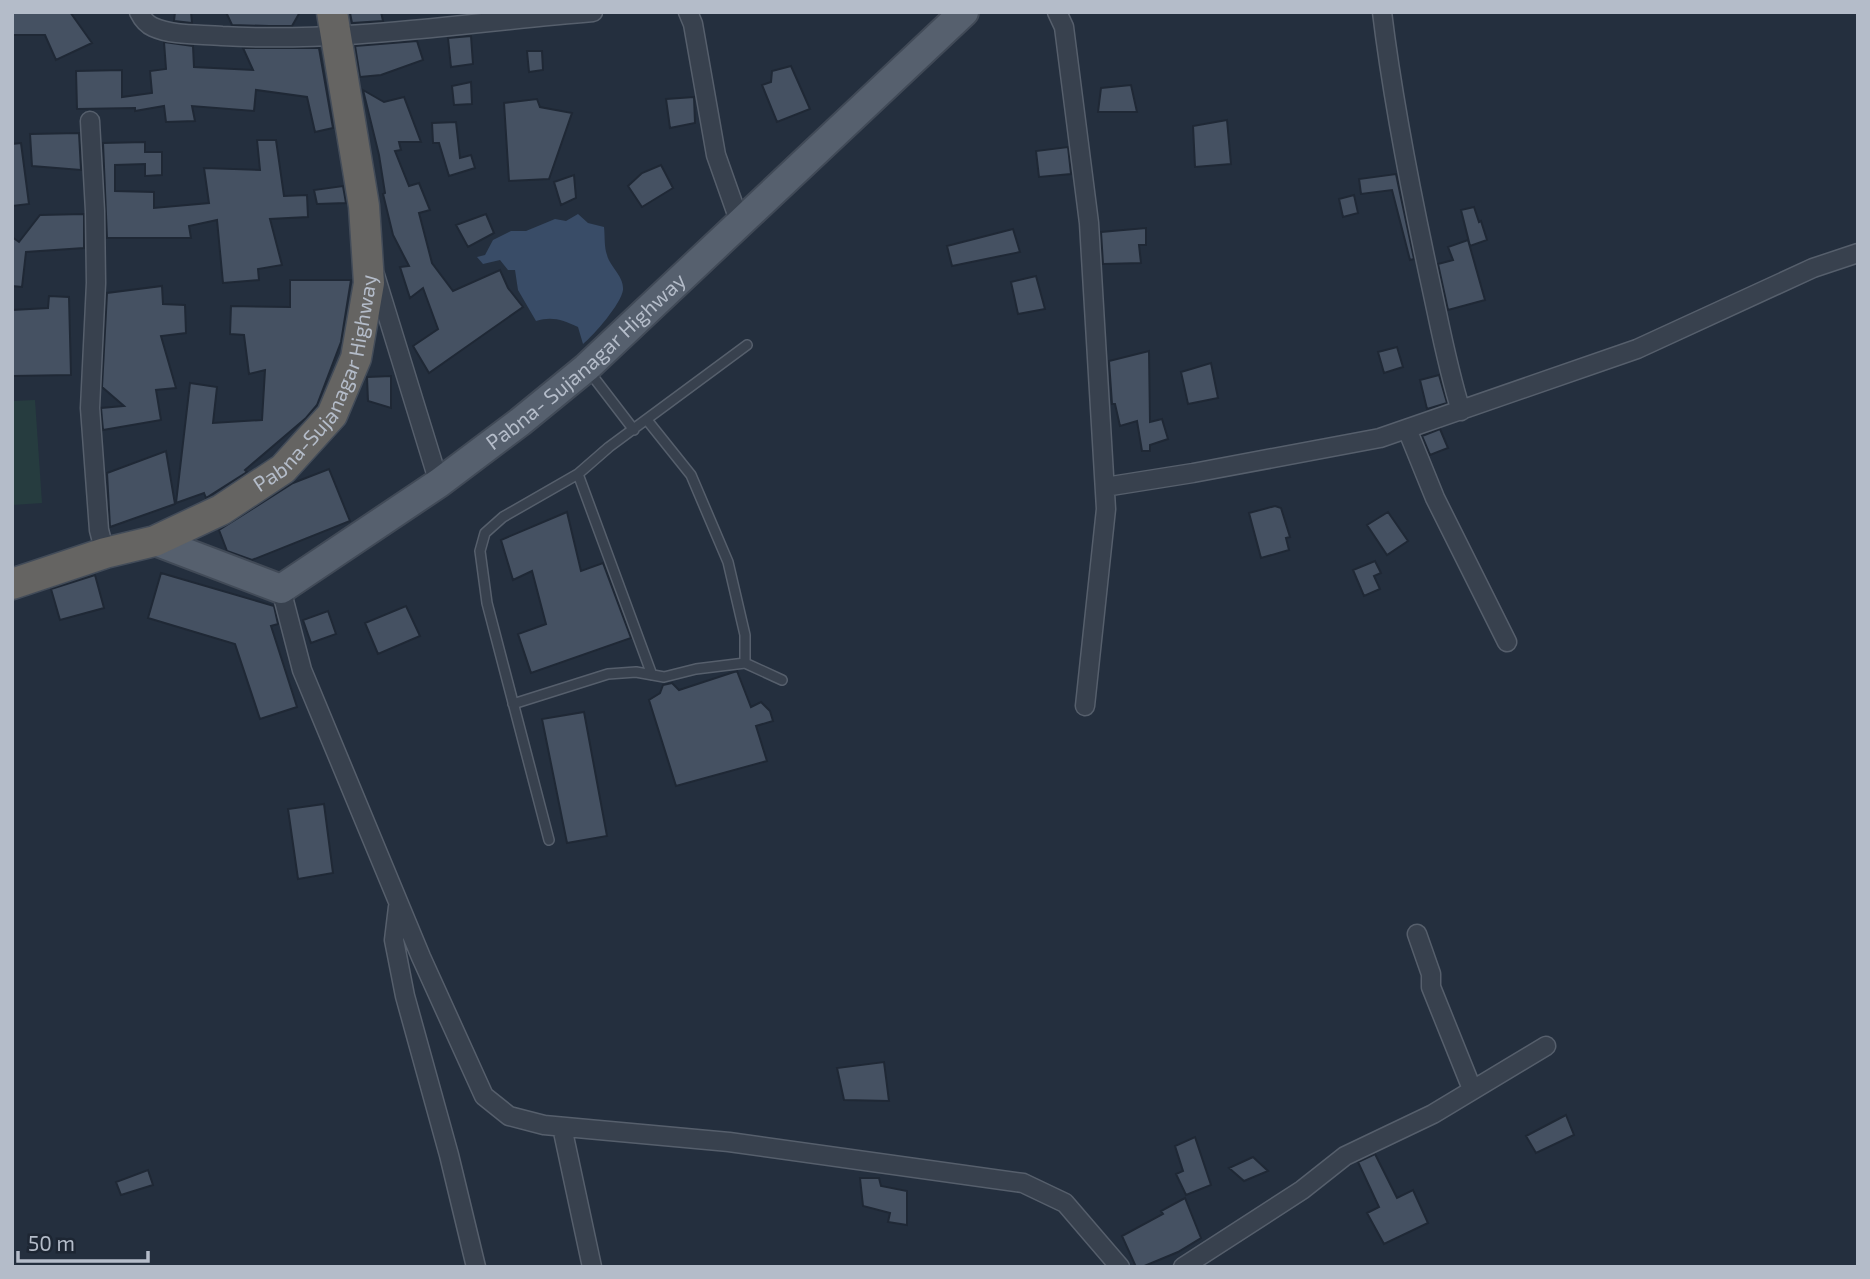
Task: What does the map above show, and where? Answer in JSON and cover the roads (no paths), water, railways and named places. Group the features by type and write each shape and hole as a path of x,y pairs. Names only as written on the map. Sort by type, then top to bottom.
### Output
{"highway":[{"name":"Pabna-Sujanagar Highway","path":"12,584 155,541 221,510 283,469 332,415 356,358 369,283 364,206 334,24"}],"main road":[{"name":"Pabna- Sujanagar Highway","path":"281,589 439,483 586,368 740,223 950,18"},
{"path":"155,541 281,589"}],"street":[{"path":"139,12 143,20 153,27 183,33 259,38 334,24 593,12"},
{"path":"688,12 693,24 716,155 740,223"},
{"path":"1057,12 1064,27 1089,223 1106,509 1085,706"},
{"path":"1382,12 1392,93 1413,203 1451,379 1461,411"},
{"path":"90,121 96,283 90,408 98,517 105,554"},
{"path":"366,245 439,483"},
{"path":"1105,487 1193,474 1380,438 1637,349 1813,268 1858,253"},
{"path":"1407,429 1435,498 1507,642"},
{"path":"281,589 302,670 399,903 484,1096 509,1116 562,1127 729,1142 1023,1183 1065,1203 1120,1267"},
{"path":"399,903 394,940 405,996 449,1155 476,1267"},
{"path":"1417,934 1430,974 1431,987 1472,1089"},
{"path":"1183,1267 1302,1190 1345,1156 1433,1114 1546,1046"},
{"path":"562,1127 592,1267"}],"lane":[{"path":"549,840 486,603 480,551 485,533 503,517 578,474 609,447 747,345"},
{"path":"586,368 634,430"},
{"path":"647,420 691,475 728,562 745,635 745,663"},
{"path":"578,474 652,675"},
{"path":"513,704 608,674 636,672 664,677 696,669 745,663 782,680"}],"water":[{"path":"578,214 588,223 604,227 607,255 623,285 621,296 612,311 583,344 578,327 557,320 536,321 518,290 515,270 508,270 500,260 483,264 477,257 485,255 493,240 511,231 526,231 555,219 566,221"}]}
